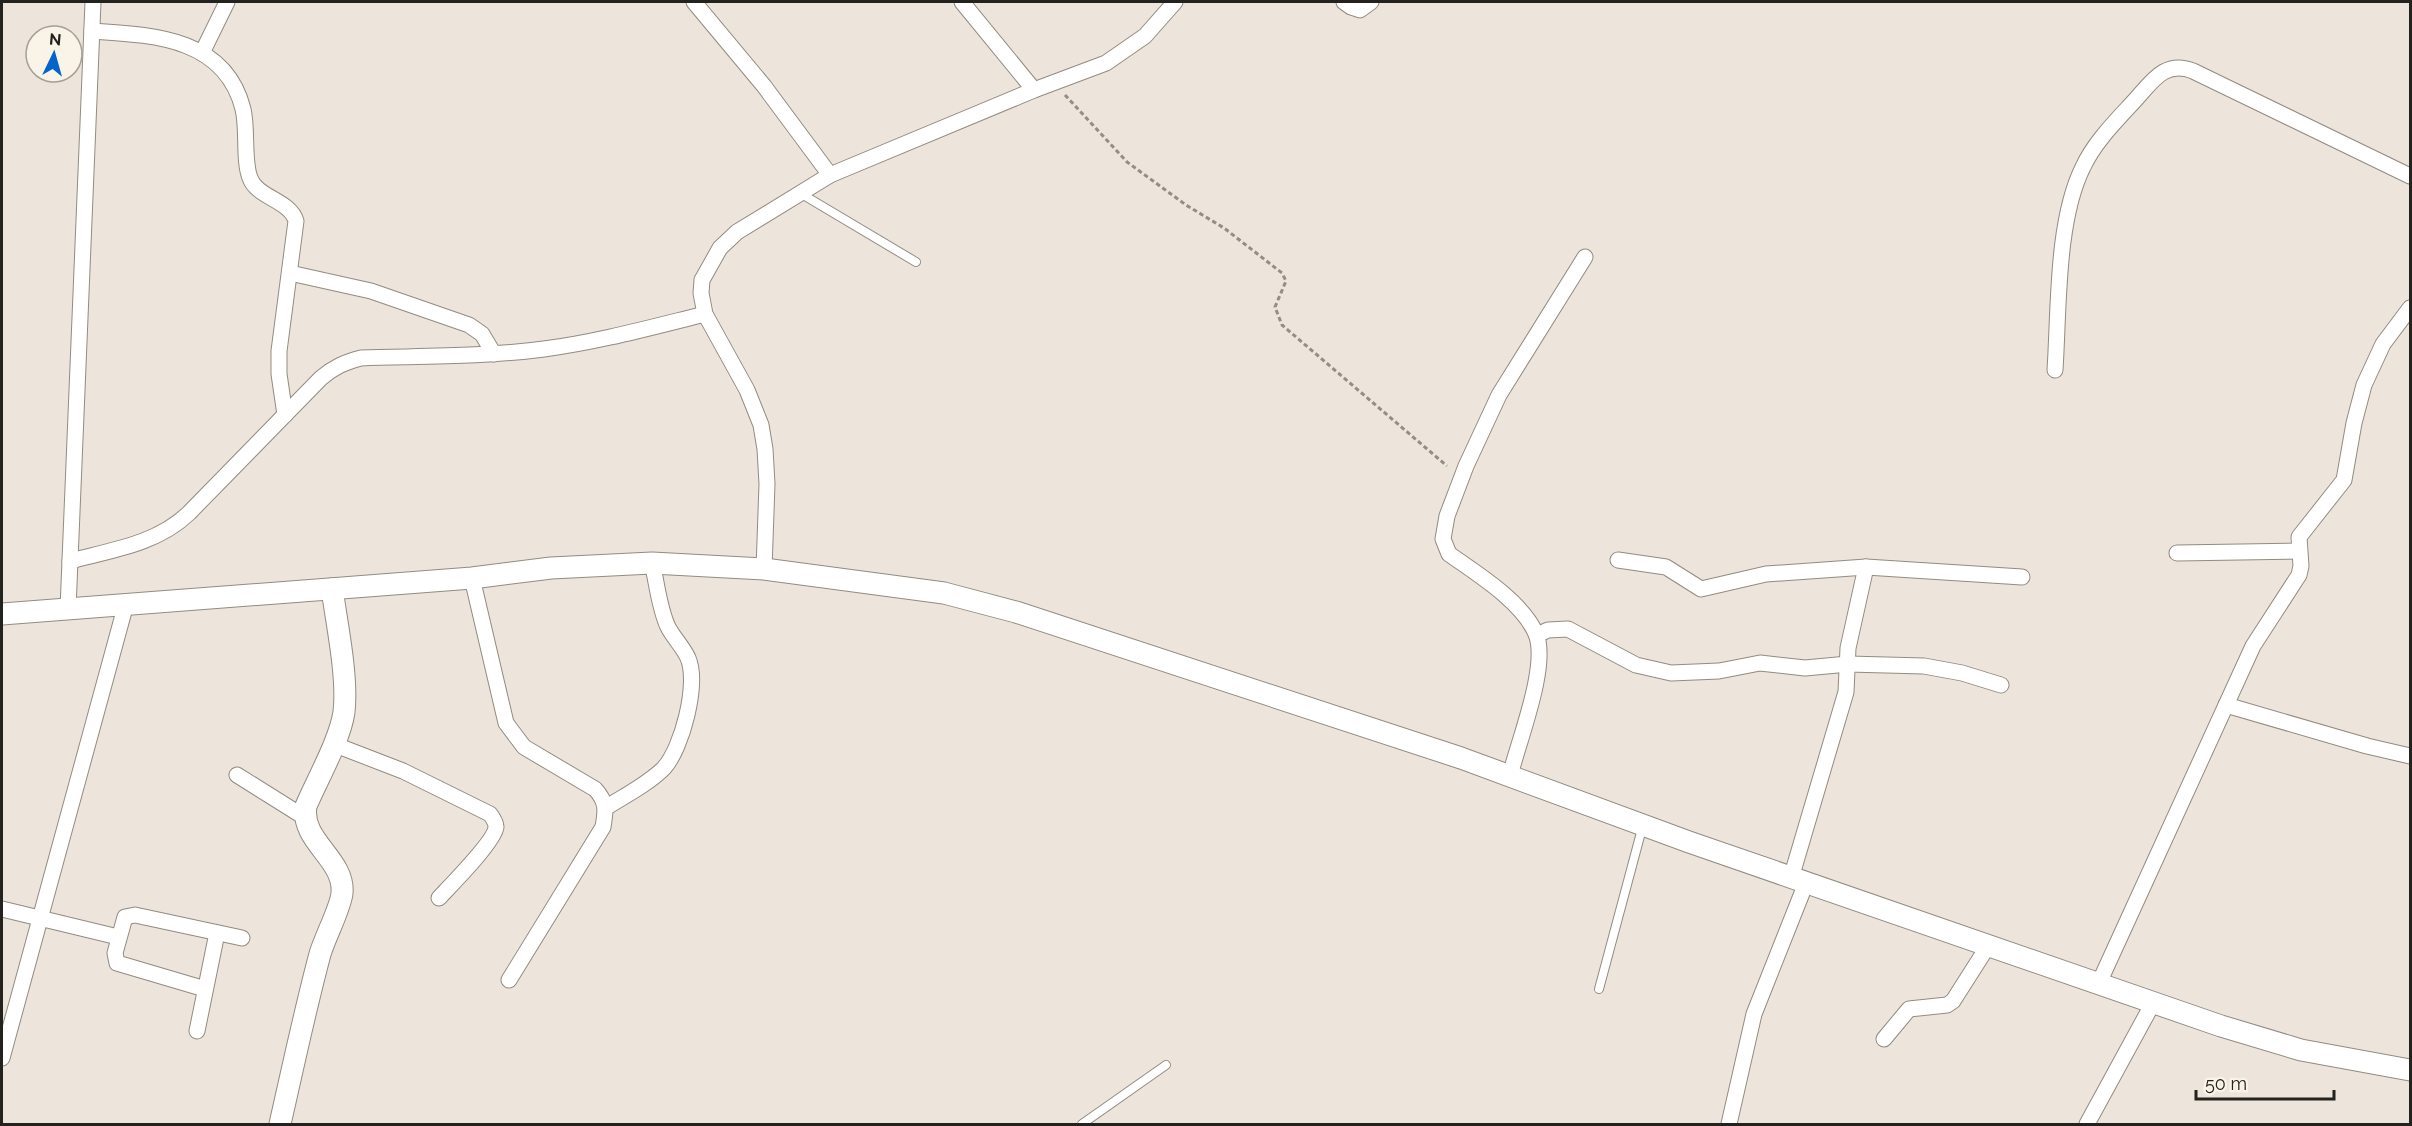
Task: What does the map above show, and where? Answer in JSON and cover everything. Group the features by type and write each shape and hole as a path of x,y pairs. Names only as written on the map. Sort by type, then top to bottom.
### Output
{"main road":[{"path":"2,614 472,579 551,567 652,564 764,569 944,593 1016,612 1461,758 1798,880 2221,1026 2301,1050 2410,1070"},
{"path":"280,1125 322,946 342,893 339,874 308,830 304,818 306,806 344,713 343,677 332,589"}],"street":[{"path":"68,609 93,2"},
{"path":"202,53 227,2"},
{"path":"694,2 764,86 830,175"},
{"path":"962,2 1034,90"},
{"path":"764,569 767,484 761,425 747,390 705,314 701,293 702,280 720,248 736,232 830,175 1034,90 1106,63 1145,36 1176,2"},
{"path":"1344,2 1360,9 1371,2"},
{"path":"92,31 155,36 182,42 202,53 221,69 233,85 242,108 249,177 260,191 290,210 295,216 296,232 279,351 279,383 285,415"},
{"path":"2055,370 2063,235 2082,167 2151,82 2164,71 2179,66 2193,71 2410,177"},
{"path":"1503,774 1538,676 1537,635 1506,597 1449,554 1444,546 1444,530 1462,478 1499,395 1585,257"},
{"path":"290,273 371,291 470,325 482,334 494,354"},
{"path":"2099,983 2258,638 2299,575 2300,535 2344,480 2354,423 2364,385 2383,344 2410,308"},
{"path":"70,561 154,538 170,531 321,378 334,367 346,362 361,358 494,354 546,349 705,314"},
{"path":"2177,553 2299,551"},
{"path":"1618,560 1666,567 1701,589 1766,574 1866,567 2022,577"},
{"path":"607,807 652,779 665,766 674,753 690,699 692,677 688,658 667,625 652,564"},
{"path":"1729,1125 1754,1014 1798,880 1846,692 1849,641 1866,567"},
{"path":"472,579 506,723 524,747 595,789 604,799 607,807 603,827 509,981"},
{"path":"2,1058 126,604"},
{"path":"1537,635 1548,630 1568,629 1636,665 1671,673 1719,671 1760,663 1805,668 1848,664 1943,669 2001,686"},
{"path":"2226,705 2367,746 2410,756"},
{"path":"333,744 412,775 490,814 495,820 496,826 489,842 439,898"},
{"path":"237,775 304,818"},
{"path":"2,909 118,937"},
{"path":"205,989 121,966 115,959 123,920 131,915 242,938"},
{"path":"197,1031 218,933"},
{"path":"1884,1039 1909,1009 1947,1005 1953,1001 1988,946"},
{"path":"2086,1125 2154,1003"}],"lane":[{"path":"799,193 915,261"},
{"path":"1599,989 1643,825"},
{"path":"1082,1125 1166,1065"}],"path":[{"path":"1054,83 1128,162 1185,205 1224,228 1282,273 1286,281 1275,307 1282,325 1462,478"}]}
